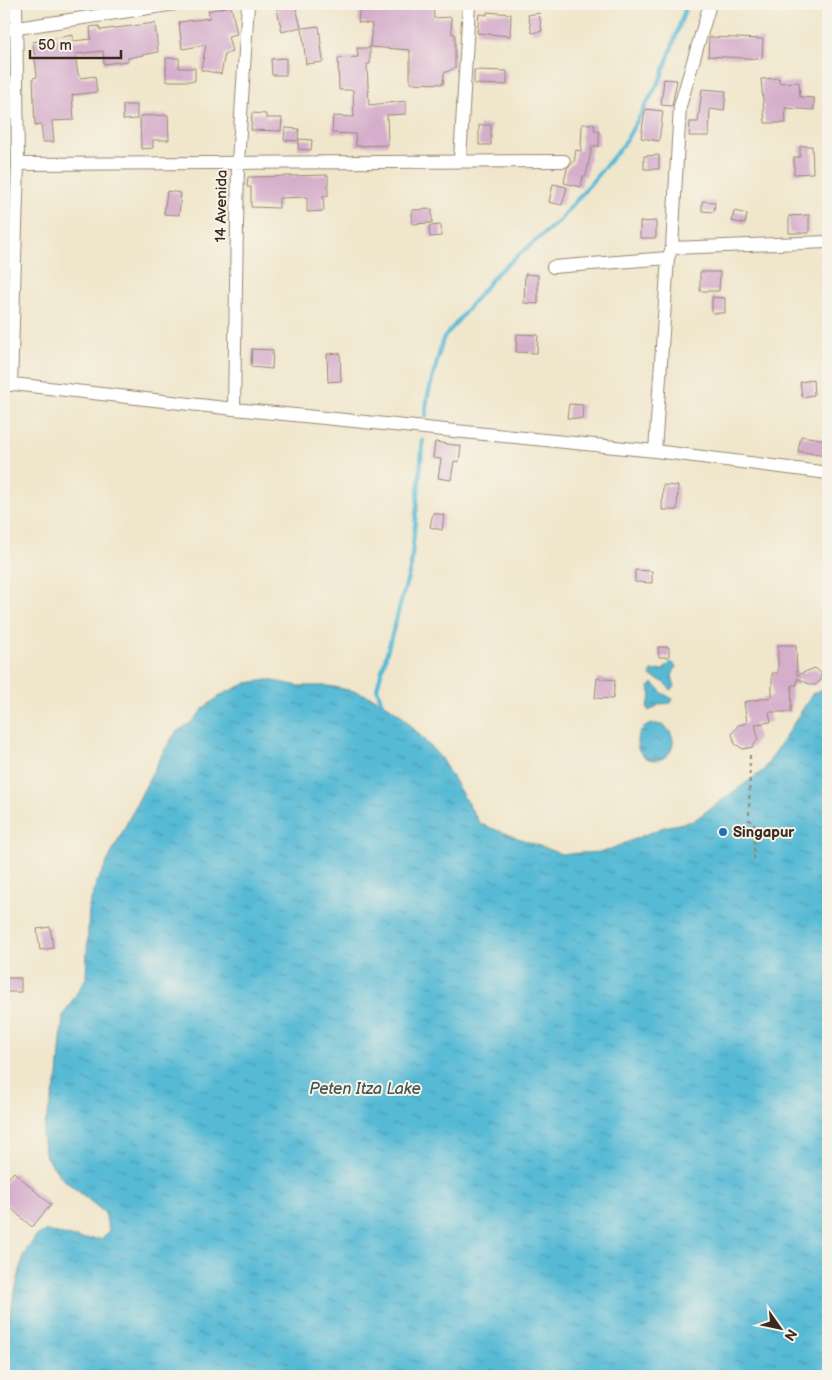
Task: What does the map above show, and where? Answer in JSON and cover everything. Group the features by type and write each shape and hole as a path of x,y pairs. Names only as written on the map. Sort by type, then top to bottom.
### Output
{"street":[{"path":"16,4 10,29 18,164 8,384 234,409 655,451 828,473"},
{"path":"10,29 175,4"},
{"name":"14 Avenida","path":"234,409 238,163 248,4"},
{"path":"460,160 469,4"},
{"path":"655,451 680,106 710,4"},
{"path":"18,164 460,160 564,161"},
{"path":"554,267 670,253 828,242"}],"path":[{"path":"750,755 749,820 754,822 754,860"}],"water":[{"path":"671,662 676,666 672,676 675,687 671,690 662,681 650,676 652,671 663,670"},
{"name":"Peten Itza Lake","path":"268,680 299,686 329,686 358,692 381,701 401,715 440,757 480,824 561,854 603,852 664,827 693,821 764,770 813,693 828,687 828,1376 4,1376 4,1338 24,1254 36,1236 47,1231 82,1239 101,1239 109,1231 105,1213 62,1178 46,1157 42,1136 58,1076 63,1016 86,978 89,906 97,882 162,754 176,732 192,722 206,706 223,694 247,683"},
{"path":"653,683 662,693 673,699 671,703 660,704 649,711 647,707 651,697 649,687"},
{"path":"655,724 662,725 668,729 672,735 672,749 668,755 662,759 655,760 648,759 642,755 638,749 637,742 638,735 642,729 648,725"}],"building":[{"path":"295,4 301,27 282,32 276,5"},
{"path":"393,4 433,4 434,18 451,17 452,34 455,34 455,68 444,73 443,84 410,83 410,50 370,47 372,24 358,22 360,5 394,8"},
{"path":"231,6 237,34 228,36 232,52 225,54 221,74 201,70 206,45 182,49 179,22 210,18 208,11"},
{"path":"487,12 511,14 510,36 477,33 479,14 487,15"},
{"path":"539,13 542,31 532,33 528,15"},
{"path":"155,23 158,52 128,58 128,61 104,64 103,51 75,54 78,74 81,78 95,76 97,92 72,95 74,120 52,121 54,142 43,142 41,125 35,126 33,78 37,77 33,42 73,35 73,41 91,39 90,27 99,26 100,30"},
{"path":"319,26 323,62 306,64 302,28"},
{"path":"709,37 763,39 762,59 708,56"},
{"path":"357,48 370,48 370,64 367,64 369,105 406,101 406,114 387,115 388,145 356,146 355,134 332,133 333,116 354,117 353,90 339,90 338,58 358,57"},
{"path":"166,58 179,58 179,68 195,68 195,81 166,81"},
{"path":"286,58 286,75 272,75 271,59"},
{"path":"474,70 507,71 507,85 474,84"},
{"path":"779,78 779,83 799,82 800,97 814,98 814,110 785,108 786,123 765,123 761,79"},
{"path":"664,79 677,80 672,106 661,105"},
{"path":"702,89 726,91 724,111 710,109 709,136 689,136 690,122 698,122"},
{"path":"123,105 137,105 137,119 123,120"},
{"path":"645,109 663,111 659,141 641,138"},
{"path":"252,113 266,114 266,118 282,118 281,131 251,130"},
{"path":"168,115 169,140 153,140 153,148 141,149 140,116"},
{"path":"582,124 594,124 595,131 599,131 599,146 592,146 586,176 583,176 581,187 564,183 567,168 574,162 576,150 581,151"},
{"path":"479,125 491,125 491,145 479,145"},
{"path":"285,128 299,129 298,141 284,140"},
{"path":"299,139 312,140 311,150 298,149"},
{"path":"800,146 812,146 813,173 794,174 794,157 800,157"},
{"path":"659,155 659,169 644,169 644,156"},
{"path":"328,175 328,196 323,196 324,211 307,212 307,197 279,198 279,208 251,207 251,187 247,187 248,177"},
{"path":"553,184 567,187 562,205 549,202"},
{"path":"167,191 181,193 179,215 164,214"},
{"path":"702,201 715,202 714,212 702,211"},
{"path":"432,209 432,223 412,224 412,210"},
{"path":"734,211 747,214 745,224 732,221"},
{"path":"809,215 809,233 789,233 789,216"},
{"path":"656,221 656,238 640,238 640,222"},
{"path":"441,225 441,236 430,237 429,226"},
{"path":"700,272 720,272 719,291 700,291"},
{"path":"525,274 538,275 538,304 524,303"},
{"path":"712,297 725,298 725,313 712,313"},
{"path":"517,334 538,335 537,353 516,352"},
{"path":"252,349 273,350 272,369 251,367"},
{"path":"340,353 341,381 328,382 327,354"},
{"path":"813,380 814,395 802,397 800,382"},
{"path":"569,404 583,405 582,419 567,418"},
{"path":"801,436 828,440 825,456 798,451"},
{"path":"435,442 461,446 459,462 454,461 451,480 438,478 441,459 433,458"},
{"path":"663,485 678,486 677,510 662,510"},
{"path":"433,513 444,515 442,530 430,527"},
{"path":"635,570 652,571 652,583 635,582"},
{"path":"778,645 796,645 797,675 815,668 821,673 821,680 815,685 811,685 797,678 797,685 792,685 791,712 769,712 771,722 755,724 758,738 753,747 743,749 735,744 732,734 738,725 747,723 744,702 772,697 772,673 778,673"},
{"path":"658,647 669,647 669,657 659,657"},
{"path":"597,678 615,680 613,699 595,698"},
{"path":"50,927 53,948 40,950 37,929"},
{"path":"4,978 21,978 21,992 4,992"},
{"path":"14,1172 51,1205 32,1227 4,1202 4,1183"}],"waterway":[{"path":"426,417 427,399 443,339 497,273 558,222 624,144 661,78 687,4"},
{"path":"381,701 377,688 411,566 423,440"}],"place":[{"name":"Singapur","path":"723,832"}]}
